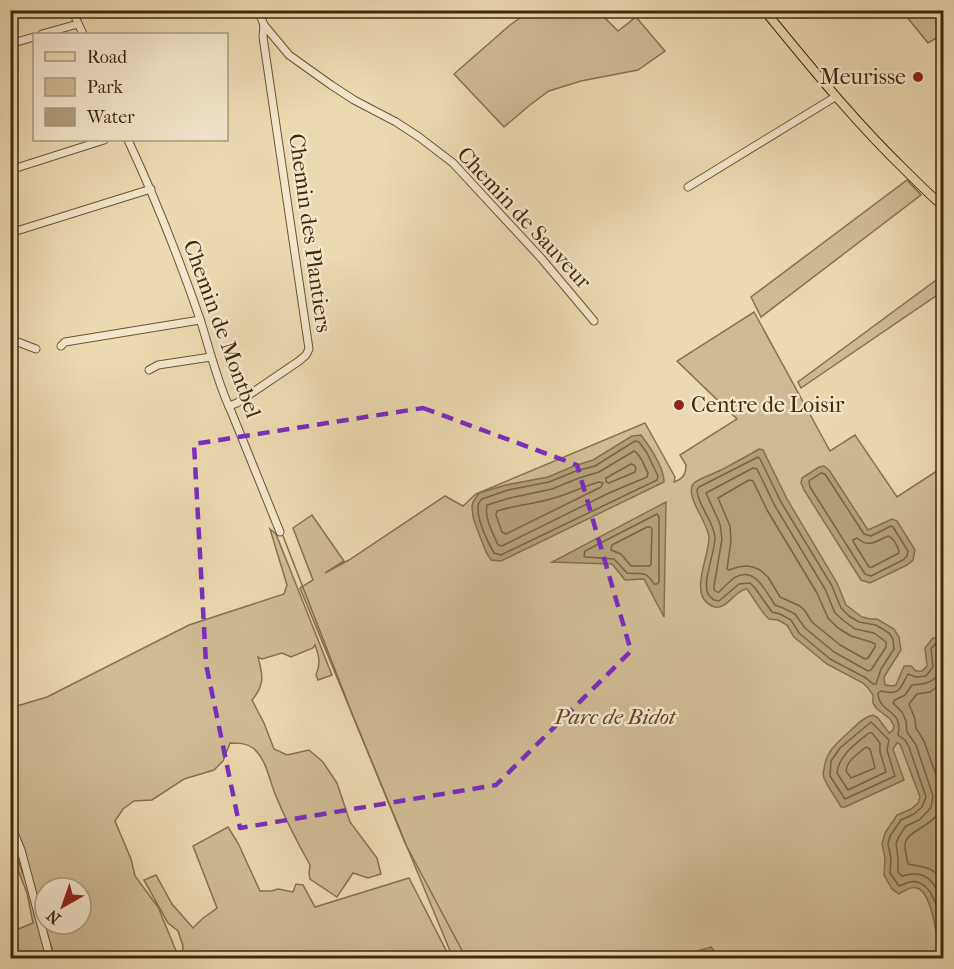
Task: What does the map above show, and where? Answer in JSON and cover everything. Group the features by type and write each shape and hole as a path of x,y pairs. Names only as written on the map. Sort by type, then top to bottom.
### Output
{"main road":[{"path":"764,10 835,97 888,154 944,207"}],"street":[{"path":"72,10 82,33"},
{"name":"Chemin de Sauveur","path":"258,10 264,25 289,55 330,85 419,137 453,163 541,258 594,321"},
{"path":"46,33 78,24"},
{"name":"Chemin des Plantiers","path":"229,406 237,403 299,361 309,349 263,37 264,25"},
{"path":"10,44 33,37"},
{"path":"688,187 835,97"},
{"path":"10,170 101,141"},
{"name":"Chemin de Montbel","path":"128,141 151,189 177,255 224,398 280,532"},
{"path":"10,233 151,189"},
{"path":"61,346 65,342 200,320"},
{"path":"10,339 36,349"},
{"path":"149,370 158,365 212,357"},
{"path":"10,823 21,850 50,958"}],"highlighted area":[{"path":"423,408 577,465 631,651 496,785 240,828 206,664 194,444"}],"green space":[{"path":"530,11 598,11 618,31 636,17 665,51 638,70 581,81 549,91 504,127 454,74 510,25"},
{"path":"902,11 943,11 943,34 928,43"},
{"path":"907,180 921,195 761,317 751,297"},
{"path":"943,275 943,291 801,388 798,382"},
{"name":"Parc de Bidot","path":"754,312 830,451 855,435 897,497 943,467 943,958 453,958 300,588 313,580 293,528 312,515 344,561 325,573 349,560 445,496 463,506 476,494 645,423 675,477 674,482 677,481 685,474 686,468 680,455 737,419 677,361"},
{"path":"270,529 276,534 332,675 318,680 316,675 319,660 315,645 291,657 282,653 262,659 258,657 262,680 252,700 274,749 287,755 309,750 323,762 337,783 350,822 377,858 381,874 368,878 353,873 337,897 310,879 310,865 283,812 261,758 250,746 230,743 223,761 214,770 184,779 152,800 134,801 123,809 115,821 131,859 135,876 158,907 179,958 55,958 48,936 93,936 93,876 33,876 33,888 11,818 10,708 47,697 189,625 284,594 287,585"},
{"path":"228,827 260,891 278,889 293,892 296,884 303,885 315,907 409,878 450,958 182,958 183,946 178,931 168,923 144,880 156,875 172,904 193,928 217,908 193,846"},
{"path":"16,855 33,903 33,923 27,893 13,857"},
{"path":"33,923 33,936 42,936 45,953 31,958 11,958 11,932"}],"water":[{"path":"641,435 659,464 664,482 501,561 491,560 473,517 473,502 479,493 548,477 593,460 632,436"},
{"path":"759,449 763,450 787,499 837,583 846,605 862,617 877,619 894,629 899,637 901,650 884,677 885,685 896,685 904,666 911,666 916,671 922,671 927,666 925,648 933,638 943,638 943,958 940,958 936,931 927,899 917,888 908,889 899,894 892,889 884,875 885,858 882,844 885,833 897,815 911,809 918,803 920,797 900,744 897,743 893,749 904,780 845,807 841,807 824,777 825,763 830,752 860,721 873,715 889,733 894,726 890,719 876,708 873,695 863,683 827,664 794,637 787,625 778,620 769,619 747,589 738,593 726,604 717,607 705,601 701,594 709,538 694,502 691,488 696,481"},
{"path":"824,466 829,470 868,530 892,519 897,521 915,550 913,560 870,583 861,580 801,483 802,478"},
{"path":"666,502 664,617 644,579 625,580 612,564 552,562"},
{"path":"711,947 719,958 681,958 697,951"}],"waterway":[{"path":"283,536 405,843 466,958"}],"place":[{"name":"Meurisse","path":"918,77"},
{"name":"Centre de Loisir","path":"679,405"}]}
